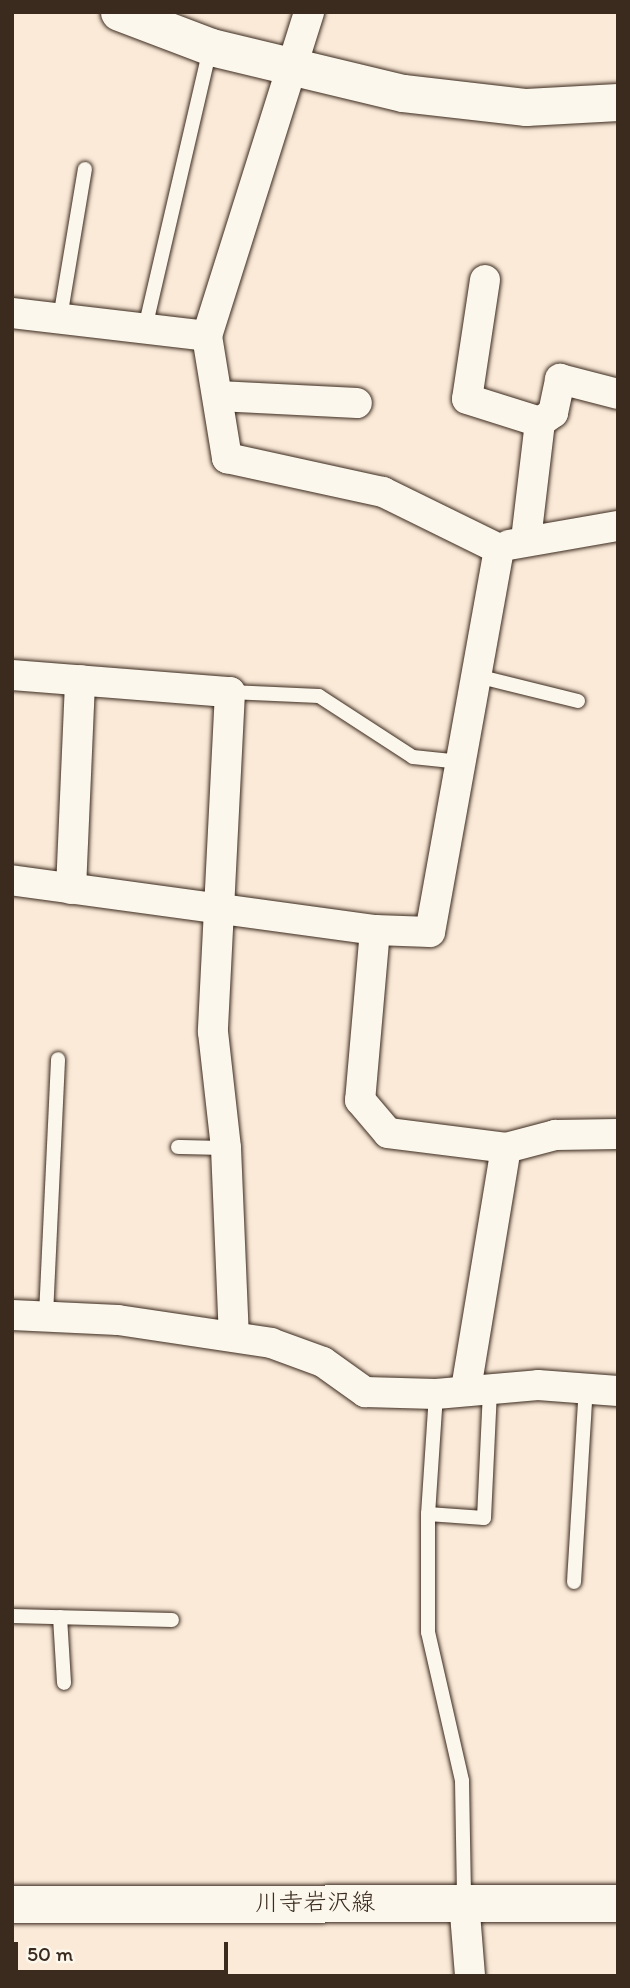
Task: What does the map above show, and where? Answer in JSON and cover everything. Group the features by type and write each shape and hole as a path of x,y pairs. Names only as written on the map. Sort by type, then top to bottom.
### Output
{"street":[{"path":"119,12 211,47 403,93 526,107 618,102"},
{"path":"309,12 288,67 207,337 227,458 383,492 512,544 618,526"},
{"path":"485,280 467,399 540,422"},
{"path":"12,313 207,337"},
{"path":"12,880 375,930 430,932 477,676 512,544 540,422 552,412 560,379 618,394"},
{"path":"218,396 357,403"},
{"path":"12,675 230,692 223,910 213,1032 226,1148 234,1336"},
{"path":"71,888 80,680"},
{"path":"375,930 360,1100 388,1133 506,1148 555,1135 618,1134"},
{"path":"478,1389 506,1148"},
{"path":"12,1315 46,1315 234,1336 297,1350 365,1392 436,1394 478,1389 586,1388 618,1391"},
{"path":"464,1900 470,1976"},
{"name":"川寺岩沢線","path":"12,1904 464,1900 618,1903"}],"lane":[{"path":"145,328 211,47"},
{"path":"60,318 85,169"},
{"path":"477,676 578,701"},
{"path":"230,692 319,696 413,757 461,761"},
{"path":"46,1315 58,1059"},
{"path":"178,1147 226,1148"},
{"path":"574,1582 586,1388"},
{"path":"428,1514 484,1518 478,1389"},
{"path":"436,1394 428,1514 428,1632 462,1781 464,1900"},
{"path":"12,1616 172,1620"},
{"path":"60,1617 64,1683"}]}
